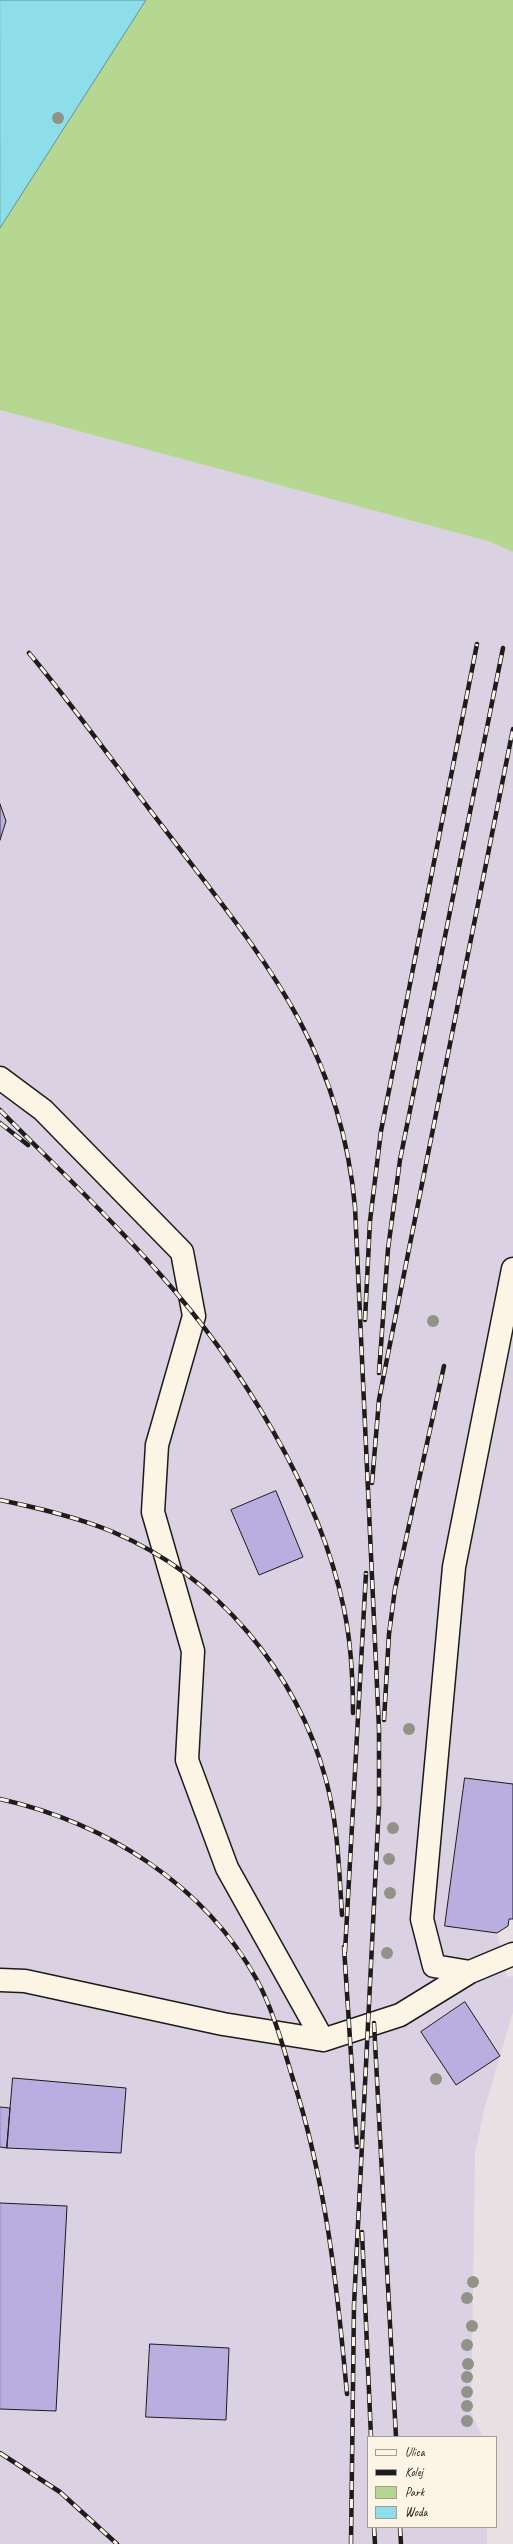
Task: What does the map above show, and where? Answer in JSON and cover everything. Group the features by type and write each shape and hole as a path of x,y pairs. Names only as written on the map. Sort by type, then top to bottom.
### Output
{"lane":[{"path":"0,1078 43,1110 182,1252 194,1316 157,1445 154,1512 193,1651 187,1760 227,1868 323,2040"},
{"path":"470,1972 434,1966 422,1920 454,1567 513,1269"},
{"path":"0,1980 25,1981 223,2024 323,2040 400,2015 470,1972 513,1954"}],"shaded area":[{"path":"0,410 491,542 513,552 513,1919 509,1919 508,1926 497,1933 507,1977 513,1976 513,2012 484,2110 475,2154 471,2413 482,2436 367,2436 367,2528 487,2528 487,2544 0,2544"}],"green space":[{"path":"146,0 513,0 513,552 491,542 0,410 0,228"}],"water":[{"path":"0,0 146,0 0,228"}],"building":[{"path":"0,804 6,821 0,840"},
{"path":"276,1491 303,1557 259,1575 231,1510"},
{"path":"465,1778 513,1784 513,1919 509,1919 508,1926 497,1933 445,1926"},
{"path":"465,2002 500,2056 456,2085 421,2032"},
{"path":"13,2078 126,2088 121,2153 7,2148"},
{"path":"0,2107 10,2108 7,2148 0,2147"},
{"path":"0,2203 67,2206 56,2411 0,2409"},
{"path":"150,2344 229,2348 226,2420 146,2417"}],"railway":[{"path":"365,1320 370,1221 381,1131 477,644"},
{"path":"379,1373 388,1249 400,1160 503,648"},
{"path":"29,653 80,717 262,959 289,1002 313,1047 332,1096 346,1148 355,1207 379,1729 379,1809"},
{"path":"372,1483 379,1400 513,729"},
{"path":"0,1110 101,1211 159,1273 219,1347 247,1388 272,1430 296,1474 316,1519 332,1564 344,1609 350,1648 353,1713"},
{"path":"0,1123 28,1145"},
{"path":"384,1720 389,1634 395,1589 444,1366"},
{"path":"0,1500 86,1522 113,1532 151,1551 186,1574 218,1601 248,1632 273,1666 295,1702 313,1740 326,1780 333,1813 342,1915"},
{"path":"345,1952 366,1573"},
{"path":"0,1799 39,1810 77,1824 114,1842 148,1862 180,1887 209,1915 235,1946 257,1980 268,2003 281,2039 304,2115 314,2155 322,2194 334,2273 347,2394"},
{"path":"351,2544 354,2305 379,1804"},
{"path":"344,1947 357,2147"},
{"path":"374,2023 396,2436"},
{"path":"362,2232 371,2436"},
{"path":"0,2453 60,2492 117,2544"},
{"path":"374,2528 375,2544"},
{"path":"400,2528 401,2544"}]}
